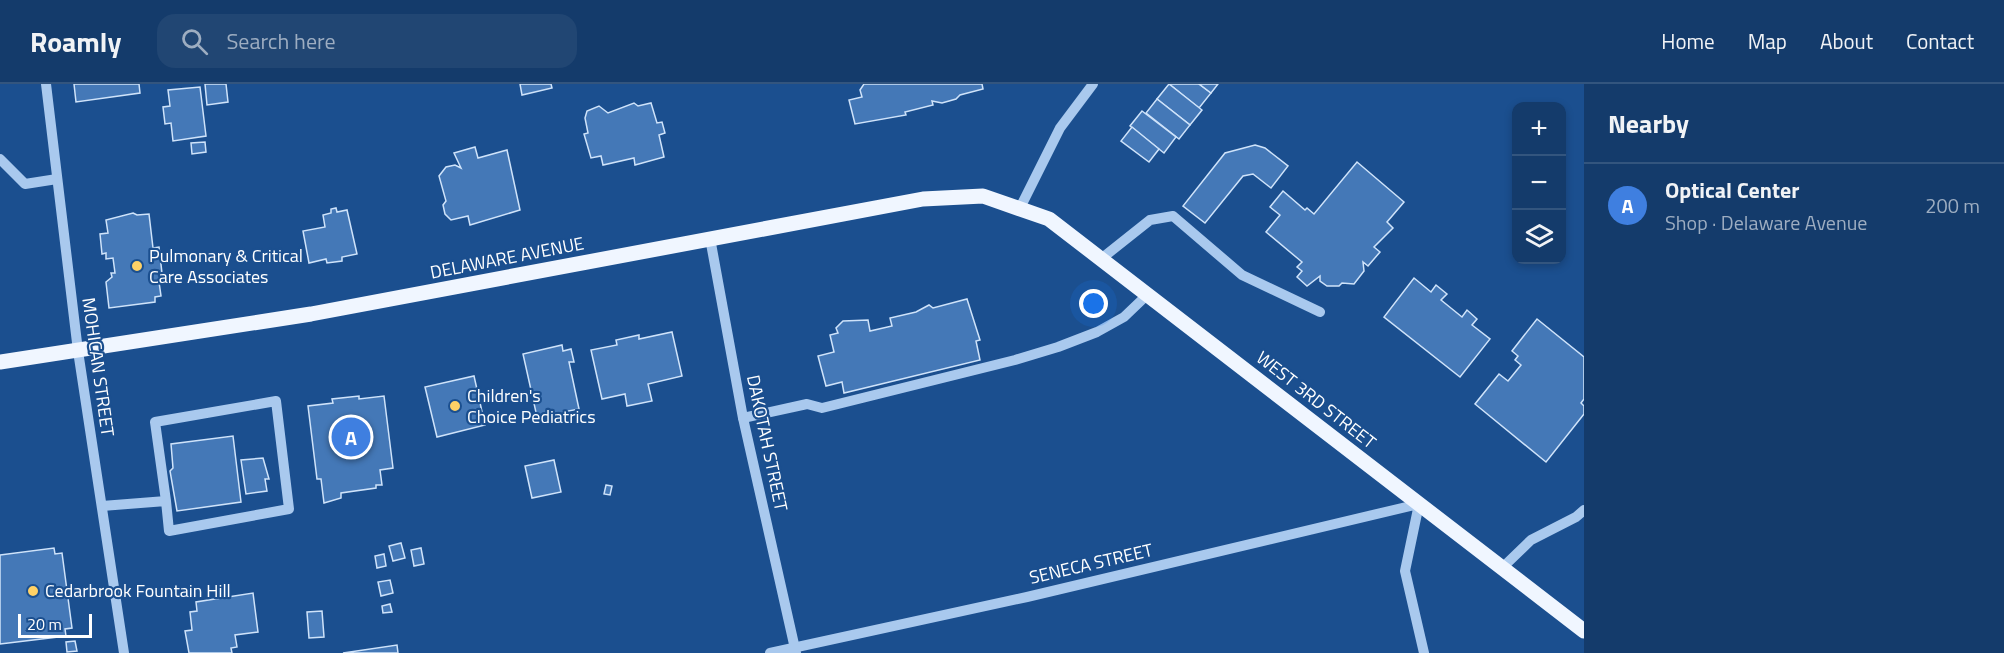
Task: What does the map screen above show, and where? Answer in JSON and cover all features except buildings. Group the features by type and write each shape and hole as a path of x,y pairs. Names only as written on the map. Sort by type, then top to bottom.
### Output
{"main road":[{"name":"DELAWARE AVENUE","path":"0,362 496,282 710,238 922,199 982,196 1019,210"},
{"name":"WEST 3RD STREET","path":"1019,210 1049,219 1584,631"}],"street":[{"name":"MOHICAN STREET","path":"46,84 78,351 124,653"},
{"path":"1019,210 1060,128 1093,84"},
{"path":"0,159 25,184 57,179"},
{"path":"1101,259 1150,220 1173,216 1242,276 1320,312"},
{"name":"DAKOTAH STREET","path":"710,238 743,418 796,650"},
{"path":"743,418 807,404 822,408 1026,357 1097,332 1124,317 1147,295"},
{"path":"276,401 289,509 170,531 166,501 155,422 276,401"},
{"path":"102,506 166,501"},
{"path":"1419,504 1405,571 1424,653"},
{"name":"SENECA STREET","path":"770,653 796,650 1027,597 1419,504"},
{"path":"1502,568 1531,540 1576,517 1584,510"}],"place":[{"name":"Pulmonary & Critical Care Associates","path":"137,266"},
{"name":"Children's Choice Pediatrics","path":"455,406"},
{"name":"Optical Center","path":"351,437"},
{"name":"Cedarbrook Fountain Hill","path":"33,591"}]}
